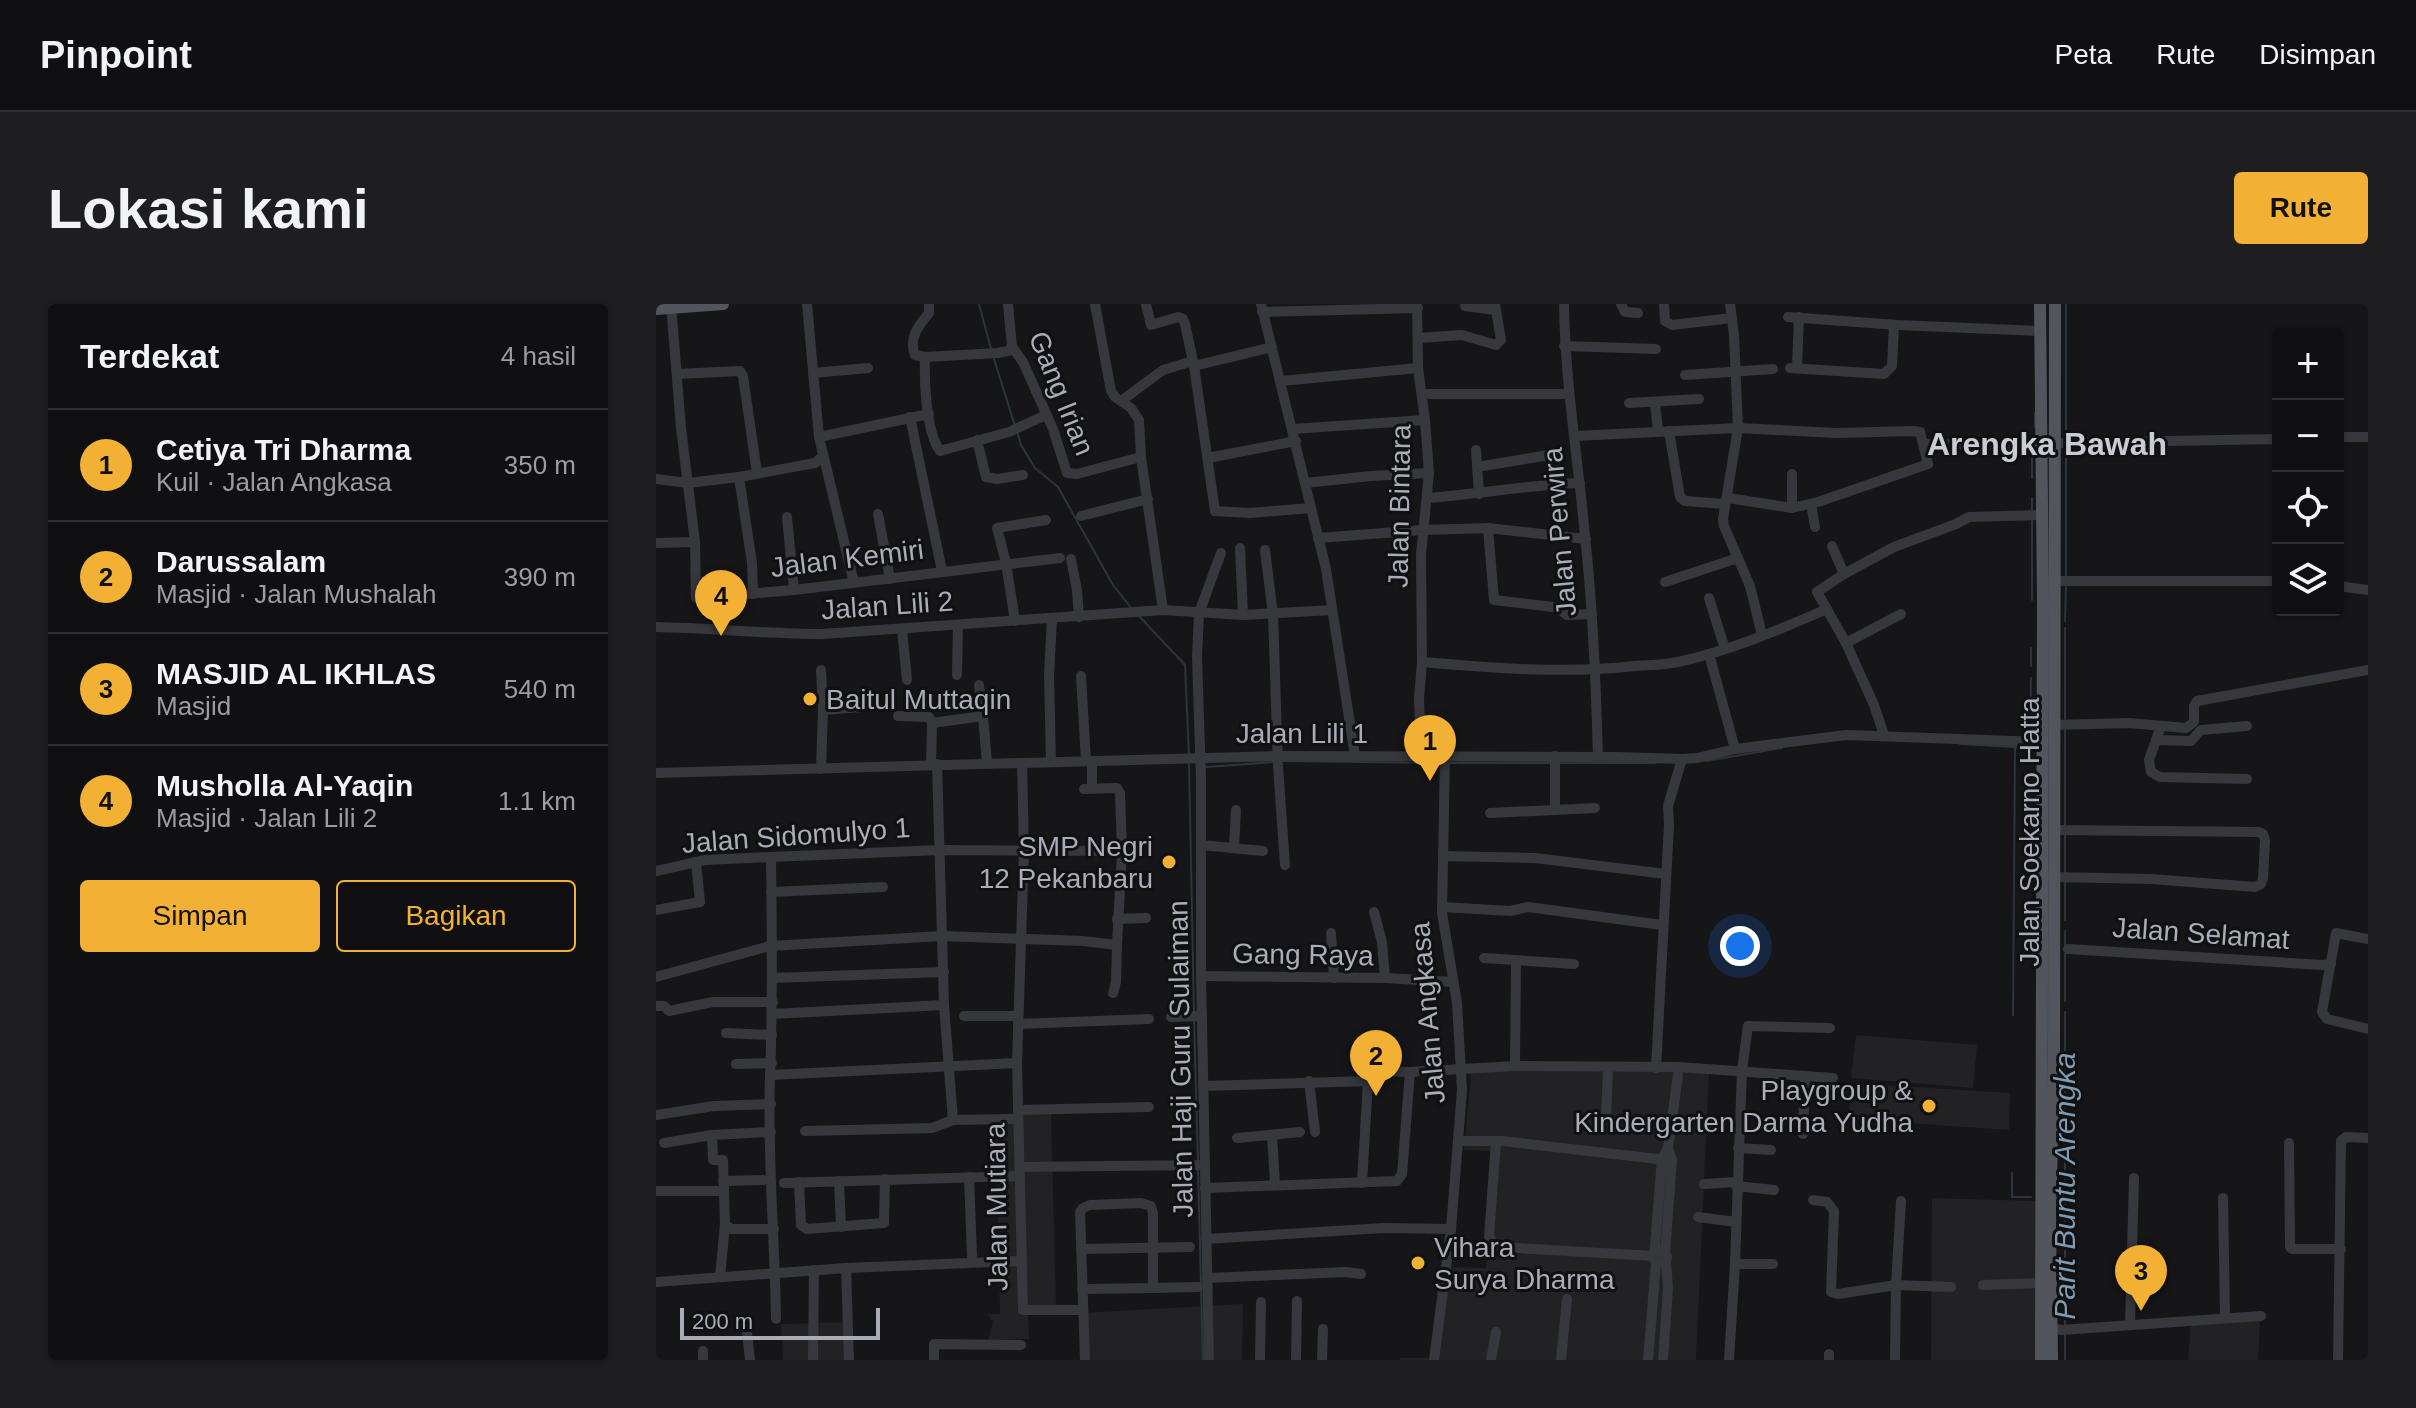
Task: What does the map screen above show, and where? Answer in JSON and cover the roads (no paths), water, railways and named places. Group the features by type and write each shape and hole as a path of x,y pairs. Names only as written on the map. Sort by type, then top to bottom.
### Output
{"main road":[{"path":"656,309 723,304"},
{"name":"Jalan Soekarno Hatta","path":"2040,304 2033,331 2037,441 2035,742 2054,1050 2050,1225 2061,1329 2052,1360"},
{"name":"Jalan Soekarno Hatta","path":"2041,1360 2047,908 2061,877 2062,725 2053,581 2055,304"}],"street":[{"path":"807,304 822,457 854,583"},
{"path":"929,304 929,313 916,326 912,348 915,355 998,353 1012,347"},
{"name":"Gang Irian","path":"1008,304 1012,347 1023,362 1068,474 1141,457"},
{"path":"1095,304 1111,391 1137,416 1163,610 1243,615 1332,610"},
{"path":"1146,304 1151,325 1178,317 1183,319 1194,364 1216,511 1250,513 1311,508"},
{"name":"Jalan Perwira","path":"1564,304 1564,346 1592,614 1598,757"},
{"path":"1621,304 1625,312 1638,313"},
{"path":"1664,304 1666,324 1732,318"},
{"path":"1730,304 1738,428 1724,526 1750,586 1762,635"},
{"name":"Jalan Kemiri","path":"670,306 695,542 695,597 794,590 1006,563 1065,559 1077,590 1079,617"},
{"path":"1355,756 1326,569 1262,308 1418,306"},
{"name":"Jalan Bintara","path":"1418,306 1418,368 1429,473 1423,530 1419,699 1421,756"},
{"path":"1418,338 1462,335 1496,345 1501,340 1495,307 1465,306"},
{"path":"1894,325 1892,366 1884,374 1794,368 1793,317 2033,331"},
{"path":"1564,346 1656,349"},
{"path":"1121,401 1163,370 1272,347"},
{"path":"925,357 929,414 940,451 1014,430 1046,415"},
{"path":"813,373 868,368"},
{"path":"1281,381 1418,368"},
{"path":"1685,375 1773,369"},
{"path":"677,374 740,371 757,473"},
{"path":"1422,394 1569,394"},
{"path":"1629,403 1699,399"},
{"path":"1575,436 1664,431 1738,428 1837,433 1917,431 1920,432 1928,464 1792,508 1726,501 1685,501 1680,497 1664,431 1655,403"},
{"path":"819,437 929,414"},
{"path":"910,417 942,571"},
{"path":"1292,429 1425,420"},
{"path":"2344,437 2368,437"},
{"path":"2054,443 2272,439"},
{"path":"977,440 986,477 1023,475"},
{"path":"1208,458 1296,441"},
{"path":"1924,444 2008,445 2037,441"},
{"path":"1476,450 1479,494"},
{"path":"1477,467 1549,455"},
{"path":"656,479 688,483 739,477 815,463 822,457"},
{"path":"1305,483 1429,473"},
{"path":"1792,474 1792,508"},
{"path":"739,477 752,563 753,594"},
{"path":"1428,498 1544,484 1580,483"},
{"path":"1081,516 1148,499"},
{"path":"1814,503 1815,527"},
{"path":"878,514 890,579"},
{"path":"1884,735 1859,669 1817,592 1894,547 1969,517 2035,515"},
{"path":"787,517 794,590"},
{"path":"1015,621 997,528 1046,520"},
{"path":"1318,538 1488,528 1586,539"},
{"path":"1488,528 1494,600 1558,608 1567,615 1592,614"},
{"path":"656,543 695,542"},
{"path":"1832,546 1844,574"},
{"path":"1240,548 1243,615"},
{"path":"1265,550 1273,614 1285,865"},
{"name":"Jalan Haji Guru Sulaiman","path":"1209,1360 1197,657 1199,613 1221,553"},
{"path":"1665,582 1738,558"},
{"path":"2053,581 2272,581"},
{"path":"2344,587 2368,590"},
{"path":"1709,598 1725,649"},
{"path":"1422,662 1500,669 1596,670 1674,663 1782,629 1827,609"},
{"name":"Jalan Lili 2","path":"656,627 822,634 1163,610"},
{"path":"1846,643 1901,614"},
{"path":"1051,762 1049,675 1052,619"},
{"path":"957,675 958,625"},
{"path":"902,629 907,680"},
{"path":"1709,654 1735,749"},
{"path":"821,670 821,769"},
{"path":"2062,725 2129,723 2189,727 2194,722 2195,703 2202,699 2368,670"},
{"path":"1081,676 1089,761 1088,788 1117,788 1120,793 1122,851 1113,993"},
{"path":"979,685 987,763"},
{"path":"823,710 862,707"},
{"path":"898,716 926,716 932,723 940,850 944,1005 953,1120"},
{"path":"932,723 983,716"},
{"path":"2161,726 2149,760 2151,772 2160,777 2247,779"},
{"path":"2156,740 2191,741 2201,730 2247,726"},
{"name":"Jalan Lili 1","path":"656,773 1180,758 1278,761 1355,756 1555,762 1598,757 1680,763 1735,749 1846,735 2035,742"},
{"name":"Jalan Angkasa","path":"1434,1360 1451,1229 1462,1067 1442,907 1445,759"},
{"path":"1555,762 1555,810"},
{"name":"Jalan Mutiara","path":"1022,763 1024,850 1017,1063 1023,1310 1083,1310"},
{"path":"1656,1068 1668,806 1680,763"},
{"path":"1490,813 1595,808"},
{"path":"1234,848 1236,810"},
{"path":"2061,830 2258,832 2263,834 2265,840 2263,879 2255,887 2151,879 2061,877"},
{"path":"1201,845 1263,851"},
{"name":"Jalan Sidomulyo 1","path":"656,871 696,862 771,857 940,850 1122,851"},
{"path":"1443,856 1535,858 1666,874"},
{"path":"771,857 773,1002 770,1075 776,1319"},
{"path":"656,910 700,902 696,862"},
{"path":"771,892 883,887"},
{"path":"1442,907 1510,911 1528,907 1662,925"},
{"path":"1374,912 1382,942 1385,978"},
{"path":"1117,919 1146,918"},
{"path":"1331,933 1334,978"},
{"path":"2368,939 2336,933 2322,1012 2324,1016 2368,1029"},
{"path":"656,977 770,946 942,936 1117,945"},
{"name":"Jalan Selamat","path":"2068,949 2331,964"},
{"path":"1484,958 1574,964"},
{"path":"1515,1066 1516,961"},
{"path":"772,978 944,972"},
{"name":"Gang Raya","path":"1201,976 1453,982"},
{"path":"656,1006 664,1006 669,1011 713,1002 773,1002"},
{"path":"772,1014 944,1005"},
{"path":"964,1016 1018,1020 1149,1019"},
{"path":"1171,1017 1202,1016"},
{"path":"1729,1360 1742,1070 1748,1026 1830,1028"},
{"path":"726,1033 772,1035"},
{"path":"736,1064 772,1063"},
{"path":"770,1075 1017,1063"},
{"path":"1362,1183 1371,1072 1462,1067 1608,1067 1742,1070 1833,1078"},
{"path":"1606,1121 1608,1067"},
{"path":"1205,1188 1392,1182 1399,1179 1402,1174 1410,1072"},
{"path":"1648,1360 1678,1075"},
{"path":"1803,1134 1805,1076"},
{"path":"1309,1081 1315,1132"},
{"path":"1203,1086 1368,1081"},
{"path":"658,1115 730,1105 771,1104"},
{"path":"805,1131 932,1128 953,1120 1149,1107"},
{"path":"664,1143 712,1135 771,1132"},
{"path":"1237,1138 1300,1132"},
{"path":"712,1135 713,1160 723,1160 725,1224 720,1277"},
{"path":"1272,1135 1275,1184"},
{"path":"2338,1360 2342,1139 2368,1138"},
{"path":"1459,1141 1496,1141 1667,1160"},
{"path":"1496,1141 1489,1237 1494,1245 1659,1257"},
{"path":"2289,1143 2290,1247 2341,1249"},
{"path":"1738,1148 1771,1150"},
{"path":"784,1183 1205,1165"},
{"path":"969,1177 972,1256"},
{"path":"2130,1324 2134,1178"},
{"path":"799,1182 803,1228 841,1227 884,1223 885,1179"},
{"path":"656,1191 763,1180"},
{"path":"839,1181 841,1227"},
{"path":"1704,1184 1736,1184 1774,1190"},
{"path":"2223,1198 2225,1317"},
{"path":"1813,1200 1827,1202 1834,1211 1831,1292 1838,1294 1896,1285 1951,1287"},
{"path":"1895,1360 1901,1201"},
{"path":"1085,1360 1080,1212 1083,1208 1141,1203 1152,1208 1153,1288"},
{"path":"1698,1217 1736,1222"},
{"path":"725,1224 731,1229 774,1229"},
{"path":"1206,1239 1384,1228 1451,1229"},
{"path":"1081,1249 1190,1247"},
{"path":"1659,1257 1668,1278 1663,1360"},
{"path":"656,1282 846,1268 1021,1261"},
{"path":"1735,1264 1773,1264"},
{"path":"846,1268 849,1360"},
{"path":"813,1360 814,1270"},
{"path":"1207,1278 1361,1274"},
{"path":"1983,1285 2040,1283"},
{"path":"1082,1289 1198,1287"},
{"path":"1561,1360 1567,1299"},
{"path":"1296,1360 1297,1301"},
{"path":"1260,1360 1261,1302"},
{"path":"2061,1329 2261,1316"},
{"path":"1322,1360 1323,1329"},
{"path":"747,1332 750,1360"},
{"path":"1491,1360 1496,1332"},
{"path":"1651,1335 1666,1337"},
{"path":"934,1360 934,1344 1021,1345"}],"waterway":[{"path":"979,304 991,349"},
{"name":"Parit Buntu Arengka","path":"2066,304 2066,439"},
{"path":"994,359 1015,426"},
{"name":"Parit Buntu Arengka","path":"2035,413 2035,427"},
{"path":"1017,432 1035,468 1058,487 1113,585 1132,609"},
{"name":"Parit Buntu Arengka","path":"2066,447 2066,576"},
{"name":"Parit Buntu Arengka","path":"2032,448 2032,478"},
{"name":"Parit Buntu Arengka","path":"2032,498 2032,513"},
{"name":"Parit Buntu Arengka","path":"2032,519 2032,600"},
{"name":"Parit Buntu Arengka","path":"2065,621 2066,587"},
{"path":"1139,616 1185,665 1189,756"},
{"name":"Parit Buntu Arengka","path":"2065,628 2065,719"},
{"name":"Parit Buntu Arengka","path":"2031,648 2031,666"},
{"name":"Parit Buntu Arengka","path":"2030,737 2031,678"},
{"name":"Parit Buntu Arengka","path":"2065,729 2065,827"},
{"path":"1960,744 2015,747"},
{"name":"Parit Buntu Arengka","path":"2013,1015 2015,747 2030,747"},
{"path":"1706,761 1782,748"},
{"path":"1282,761 1439,763"},
{"path":"1206,767 1275,762"},
{"path":"1189,763 1194,1012"},
{"path":"1450,763 1551,763"},
{"path":"1558,763 1655,763"},
{"name":"Parit Buntu Arengka","path":"2065,833 2065,875"},
{"name":"Parit Buntu Arengka","path":"2065,881 2065,920"},
{"name":"Parit Buntu Arengka","path":"2065,931 2065,946"},
{"name":"Parit Buntu Arengka","path":"2065,953 2065,1001"},
{"name":"Parit Buntu Arengka","path":"2065,1012 2065,1327"},
{"path":"1194,1019 1198,1160"},
{"path":"1198,1170 1201,1284"},
{"path":"2012,1173 2012,1197 2031,1197"},
{"path":"1201,1290 1203,1360"},
{"name":"Parit Buntu Arengka","path":"2065,1334 2065,1360"}],"place":[{"name":"Musholla Al-Yaqin","path":"721,636"},
{"name":"Baitul Muttaqin","path":"810,699"},
{"name":"Cetiya Tri Dharma","path":"1430,781"},
{"name":"SMP Negri 12 Pekanbaru","path":"1169,862"},
{"name":"Darussalam","path":"1376,1096"},
{"name":"Playgroup & Kindergarten Darma Yudha","path":"1929,1106"},
{"name":"Vihara Surya Dharma","path":"1418,1263"},
{"name":"MASJID AL IKHLAS","path":"2141,1311"}],"district":[{"name":"Arengka Bawah","path":"2047,444"}]}
